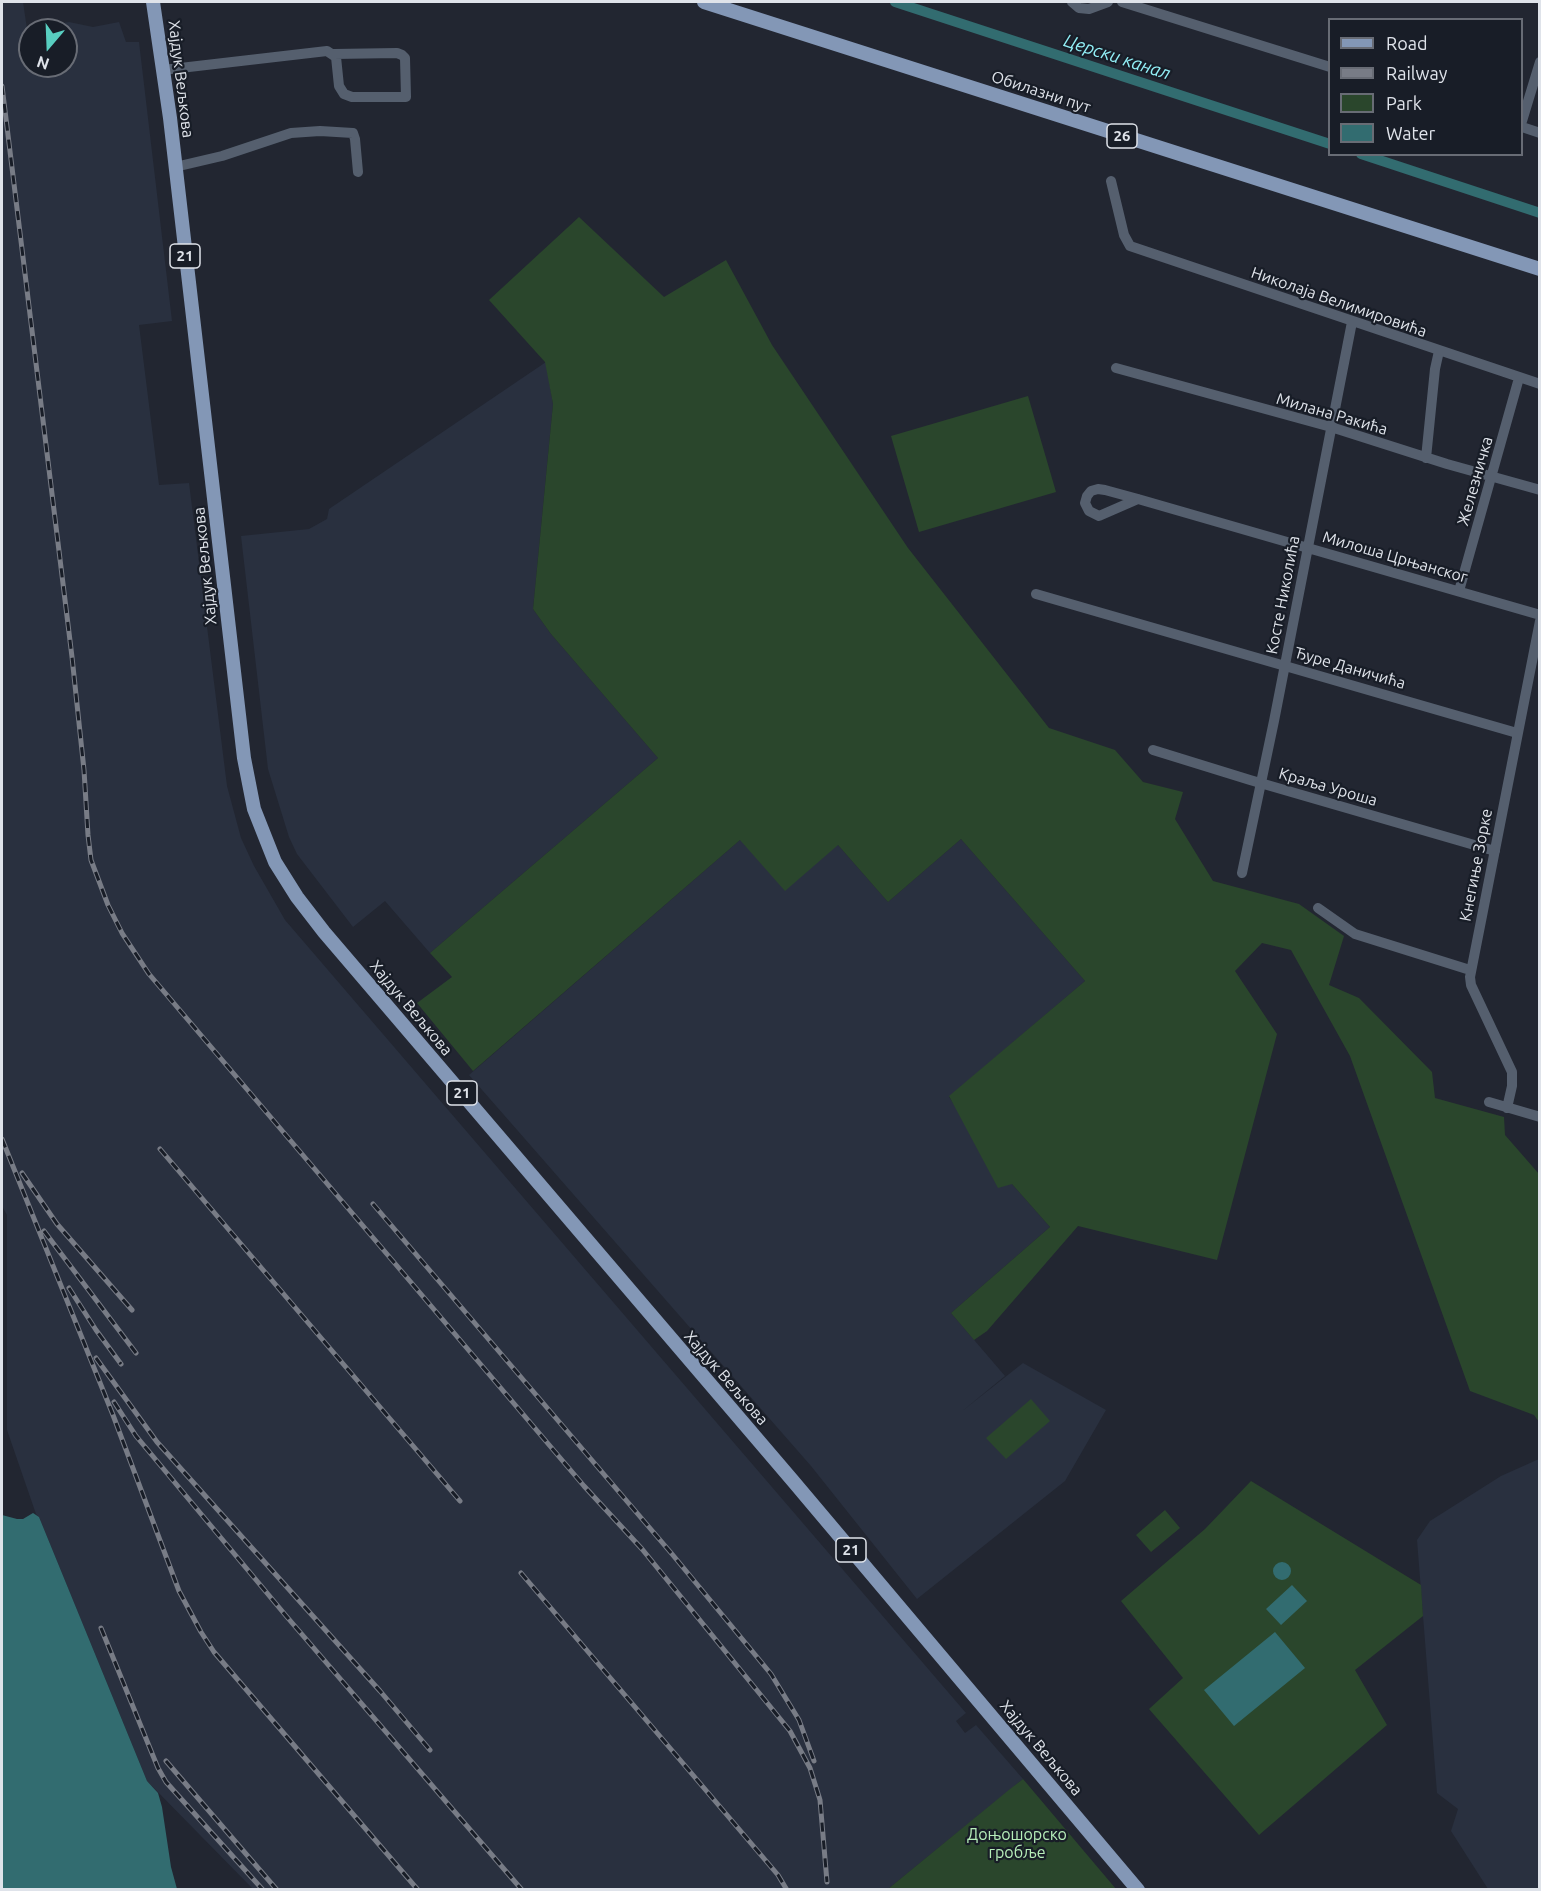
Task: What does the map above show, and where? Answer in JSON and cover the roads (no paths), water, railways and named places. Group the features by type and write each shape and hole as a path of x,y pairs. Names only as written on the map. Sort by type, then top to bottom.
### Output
{"main road":[{"name":"Хајдук Вељкова","path":"153,2 175,167 244,758 259,824 281,874 324,932 793,1481 1138,1890"},
{"name":"Обилазни пут","path":"704,2 1539,269"}],"street":[{"path":"1072,2 1079,8 1089,9 1108,2"},
{"path":"1122,2 1328,67"},
{"path":"163,70 322,51 334,54 397,53 405,58 406,97 352,97 344,94 339,86 334,54"},
{"path":"1523,114 1539,62"},
{"path":"1523,128 1539,133"},
{"path":"175,167 222,156 291,133 320,131 353,134 358,172"},
{"name":"Николаја Велимировића","path":"1111,181 1130,246 1539,384"},
{"name":"Косте Николића","path":"1242,873 1352,322"},
{"path":"1426,458 1435,369 1440,351"},
{"name":"Милана Ракића","path":"1116,368 1331,427 1426,458 1539,490"},
{"name":"Железничка","path":"1459,591 1519,378"},
{"name":"Милоша Црњанског","path":"1138,499 1539,615"},
{"name":"Ђуре Даничића","path":"1036,594 1517,733"},
{"name":"Кнегиње Зорке","path":"1507,1107 1512,1086 1512,1072 1471,985 1470,970 1539,621"},
{"name":"Краља Уроша","path":"1153,750 1495,851"},
{"path":"1318,908 1355,934 1470,970"},
{"path":"1489,1102 1539,1117"}],"water":[{"path":"33,1513 39,1517 147,1781 158,1793 177,1889 2,1889 2,1515 23,1519"},
{"path":"1282,1562 1288,1565 1291,1571 1288,1577 1282,1580 1276,1577 1273,1571 1276,1565"},
{"path":"1292,1585 1307,1601 1281,1625 1266,1609"},
{"path":"1275,1632 1305,1668 1234,1726 1204,1690"}],"waterway":[{"name":"Церски канал","path":"895,2 1328,143"},
{"name":"Церски канал","path":"1367,156 1540,213"}],"railway":[{"path":"2,86 72,657 91,860 108,905 122,933 149,974 584,1486 642,1549 790,1731 810,1768 820,1800 827,1882"},
{"path":"2,1139 113,1415 179,1591 201,1632 214,1652 418,1890"},
{"path":"160,1149 460,1501"},
{"path":"22,1173 57,1224 132,1310"},
{"path":"373,1204 672,1554 771,1674 799,1720 814,1761"},
{"path":"44,1231 136,1353"},
{"path":"69,1288 121,1364"},
{"path":"96,1358 157,1442 430,1750"},
{"path":"114,1402 136,1436 287,1617 522,1890"},
{"path":"521,1573 778,1875 787,1890"},
{"path":"101,1628 158,1768 166,1782 263,1890"},
{"path":"166,1761 277,1890"}],"park label":[{"name":"Доњошорско гробље","path":"1017,1844"}]}
